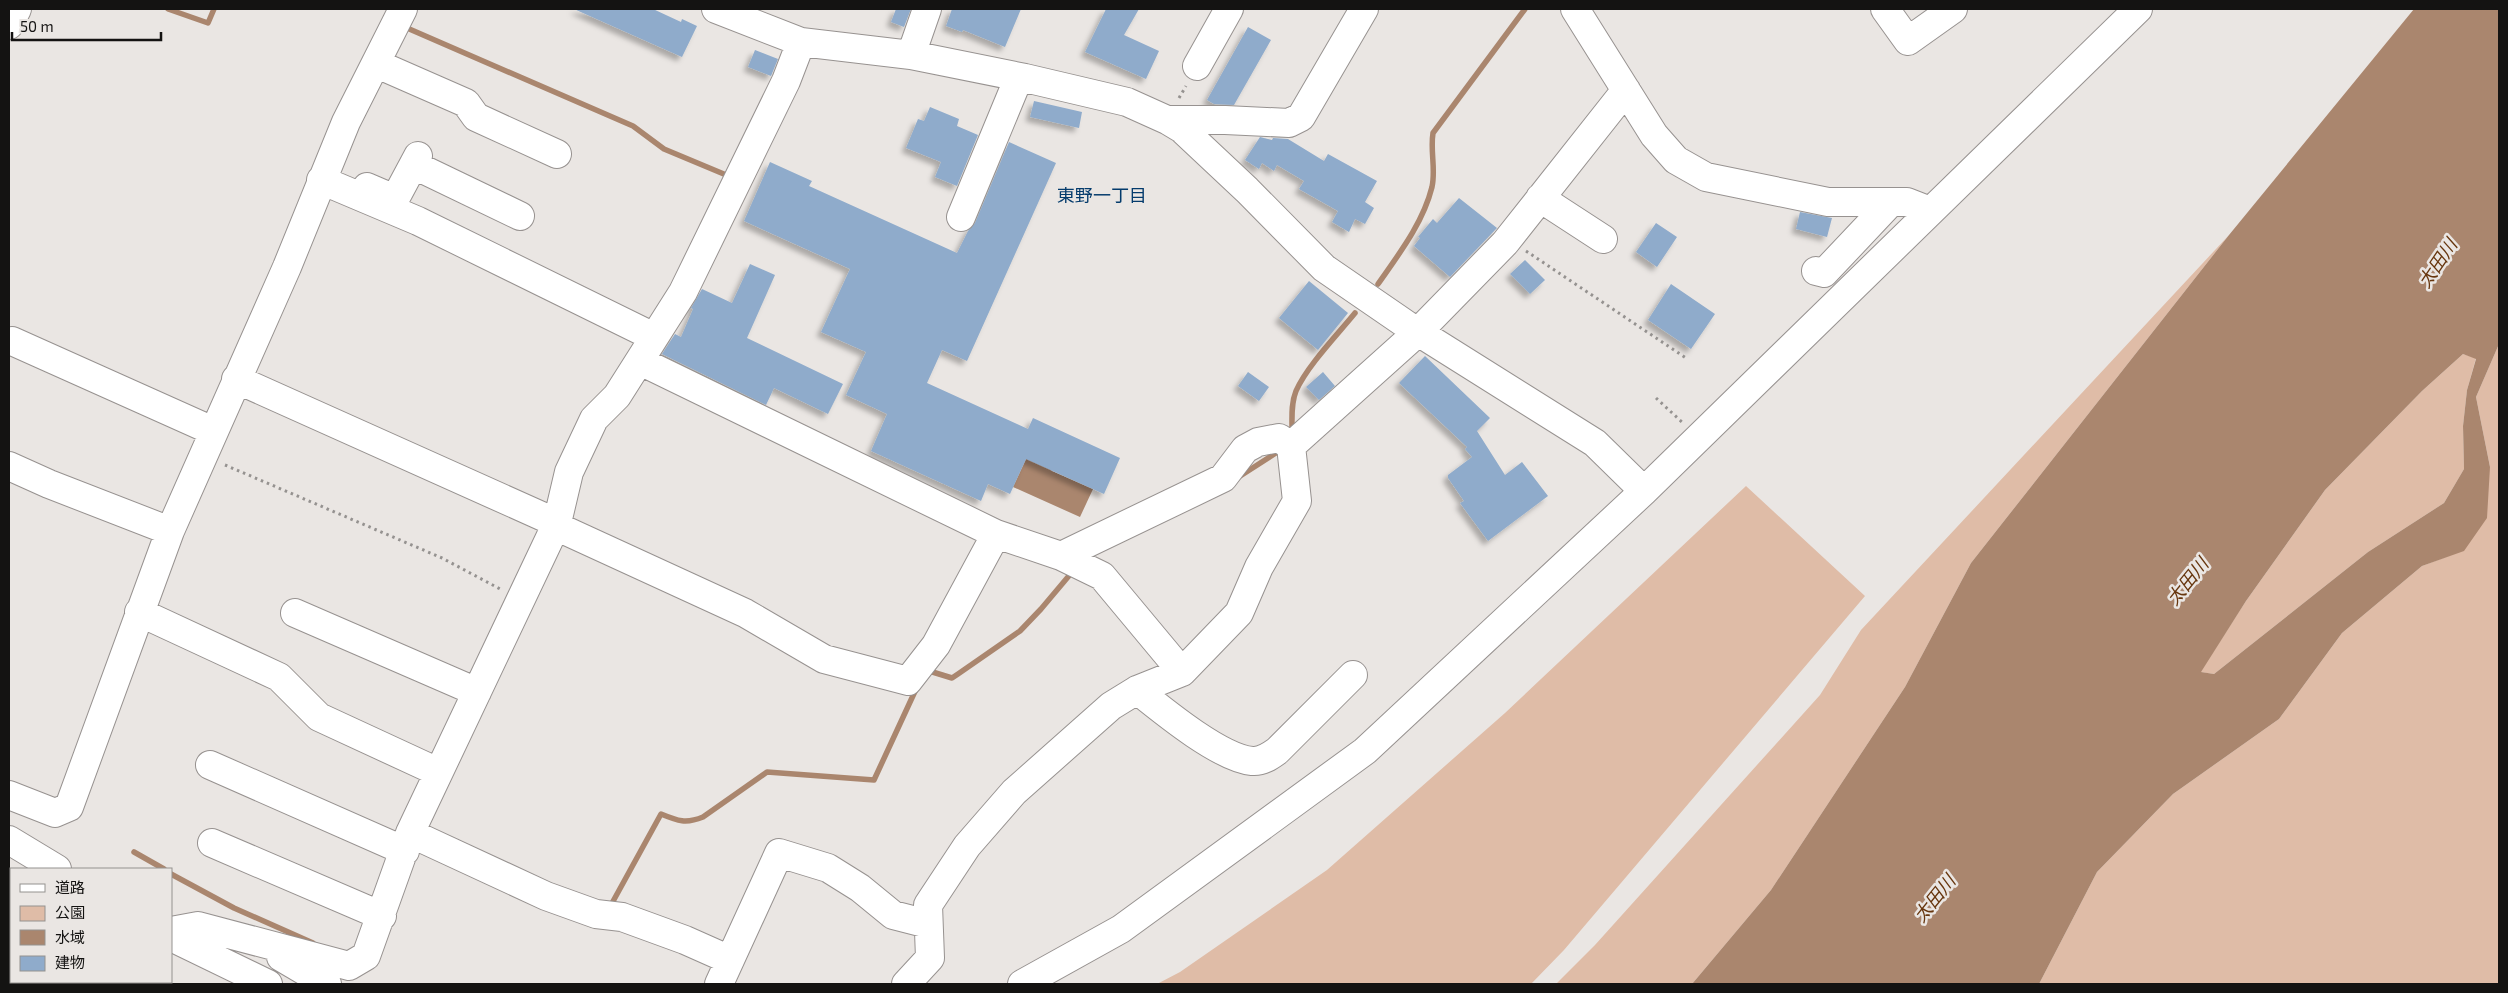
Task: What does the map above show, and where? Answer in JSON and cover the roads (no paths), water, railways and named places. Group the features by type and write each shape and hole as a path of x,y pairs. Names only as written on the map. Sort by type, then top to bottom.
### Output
{"street":[{"path":"9,25 17,9"},
{"path":"9,795 55,814 69,807 138,612 170,531 287,267 324,172 346,122 377,64 403,9"},
{"path":"716,9 801,42 911,55 1019,77 1127,102 1167,120 1182,129 1233,176 1324,268 1418,332 1595,443 1644,491"},
{"path":"911,55 927,9"},
{"path":"1197,66 1229,9"},
{"path":"1167,120 1289,123 1301,117 1364,9"},
{"path":"1575,9 1654,135 1676,160 1706,177 1828,202 1907,202 1930,211"},
{"path":"1885,9 1908,41 1953,9"},
{"path":"1022,984 1121,928 1365,751 1644,491 2138,9"},
{"path":"172,931 198,926 349,966 366,956 408,842 438,772 556,523 569,472 594,419 617,396 682,292 786,81 801,42"},
{"path":"377,64 466,103 476,117 557,154"},
{"path":"961,217 1019,77"},
{"path":"1291,446 1418,332 1508,239 1626,90"},
{"path":"324,172 342,177 396,199 416,160 506,210"},
{"path":"324,172 418,221 654,337"},
{"path":"1540,198 1603,239"},
{"path":"1816,271 1824,273 1891,202"},
{"path":"12,341 213,431"},
{"path":"640,361 996,534 1061,556 1102,576 1182,672"},
{"path":"236,379 556,523 562,529 745,613 824,659 908,681 936,645 996,534"},
{"path":"1061,556 1223,478 1245,449 1258,442 1279,438 1291,446"},
{"path":"906,984 930,958 928,905 967,846 1014,792 1111,706 1137,690 1182,672 1239,613 1259,568 1297,501 1291,446"},
{"path":"9,466 49,484 170,531"},
{"path":"138,612 279,677 320,717 438,772"},
{"path":"296,613 477,692"},
{"path":"1137,690 1193,734 1240,758 1254,762 1266,759 1277,751 1353,675"},
{"path":"210,765 546,896 596,914 622,917 685,940 724,972 779,853 828,868 860,888 893,915 928,924"},
{"path":"9,840 55,868"},
{"path":"212,843 382,916"},
{"path":"172,937 268,984"},
{"path":"250,940 327,984"}],"water":[{"name":"太田川","path":"2414,9 2499,9 2499,344 2476,397 2490,467 2487,518 2464,551 2422,566 2342,633 2279,719 2173,794 2097,872 2039,984 1692,984 1771,890 1905,687 1971,563 2229,235","holes":["2463,354 2476,359 2467,390 2463,426 2464,469 2444,503 2368,552 2214,674 2201,672 2246,601 2325,490 2422,391"]},
{"path":"1032,446 1052,471 1093,489 1080,517 1013,487"}],"waterway":[{"path":"168,9 208,23 214,9"},
{"path":"1378,284 1410,238 1428,200 1433,180 1433,133 1525,9"},
{"path":"407,28 633,126 664,149 731,177"},
{"path":"1292,429 1293,400 1301,381 1307,371 1355,313"},
{"path":"1237,478 1282,449"},
{"path":"926,670 952,678 958,674 1020,631 1073,571"},
{"path":"609,905 611,905 661,814 682,821 703,817 767,772 874,780 917,687"},
{"path":"134,852 162,868"},
{"path":"172,875 234,908 313,943"}],"district":[{"name":"東野一丁目","path":"1102,195"}]}
